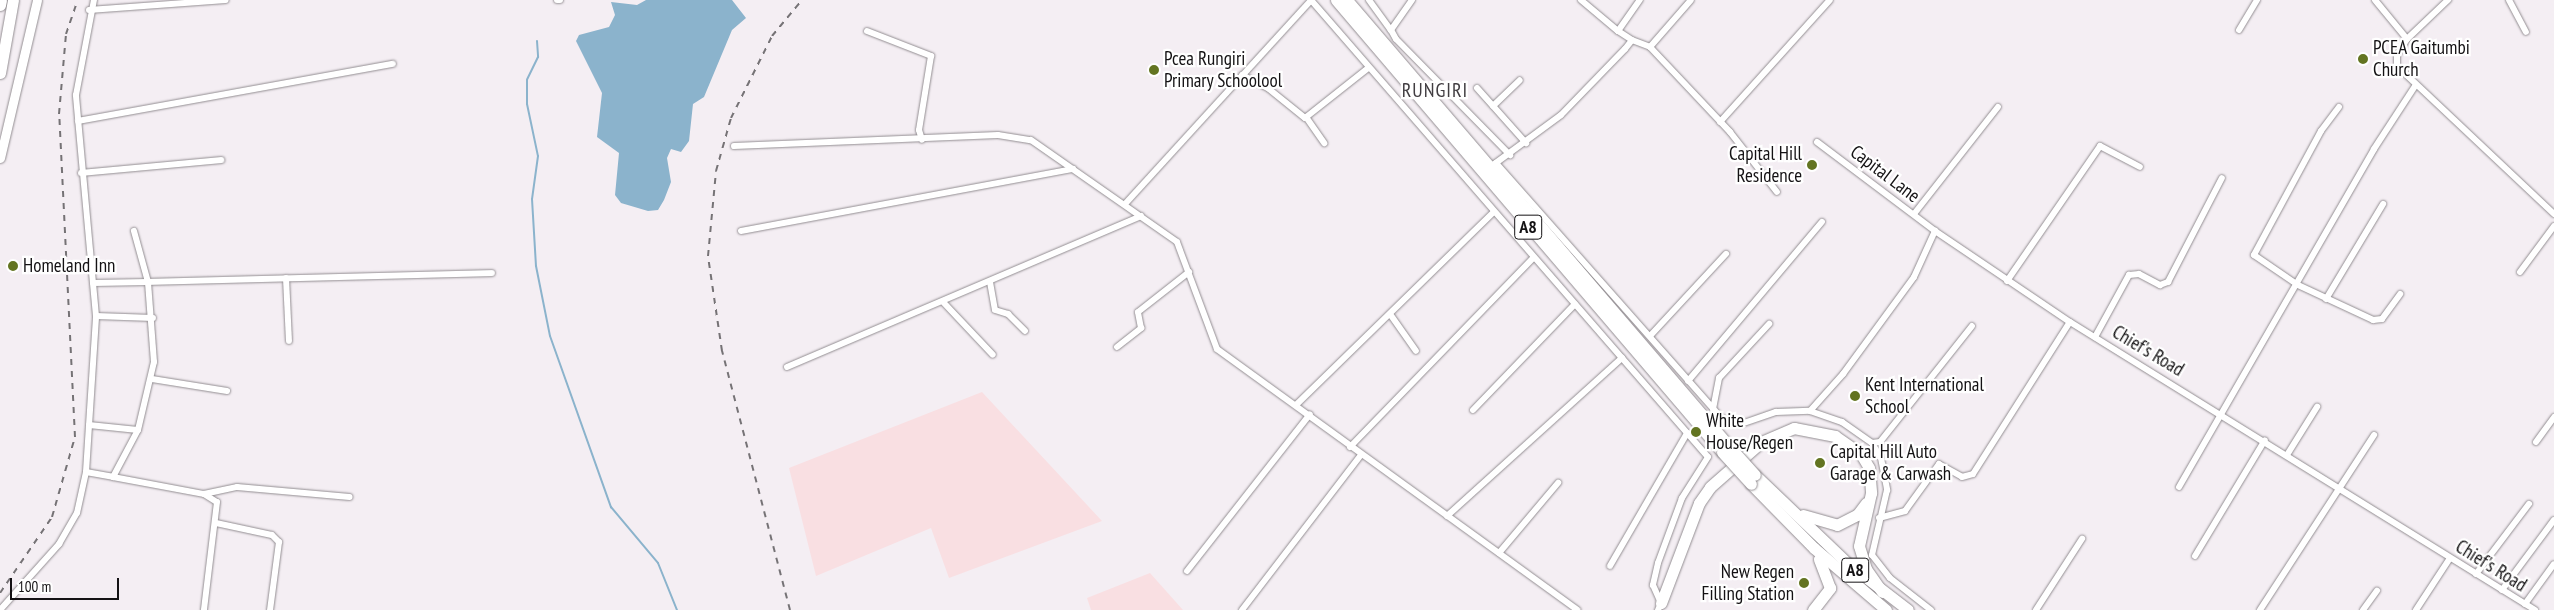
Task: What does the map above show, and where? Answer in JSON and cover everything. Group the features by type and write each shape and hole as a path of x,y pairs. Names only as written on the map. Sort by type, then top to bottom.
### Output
{"highway":[{"path":"0,5 1,0"},
{"path":"0,73 13,0"},
{"name":"A8","path":"1336,0 1753,479 1775,510 1814,548 1886,610"},
{"name":"A8","path":"1347,0 1492,165 1725,449"},
{"path":"1660,606 1700,503 1723,472 1781,431 1808,428 1835,436 1861,454 1869,468 1871,493 1859,546 1866,569 1882,592"},
{"name":"A8","path":"1753,479 1882,592 1908,610"},
{"path":"1774,496 1814,522 1838,525 1857,515 1871,493"},
{"path":"1775,510 1829,577 1827,597 1813,610"}],"main road":[{"path":"0,158 36,0"}],"street":[{"path":"0,610 59,544 77,513 86,472 96,316 81,173 77,81 89,10 94,0"},
{"path":"89,10 226,0"},
{"path":"1126,204 1311,0 1368,68 1687,433 1708,460 1682,498 1658,563 1653,585 1660,606"},
{"path":"1369,0 1391,30 1510,154"},
{"path":"1391,30 1412,0"},
{"path":"1581,0 1618,31 1632,40 1650,47 1720,122 1777,192"},
{"path":"1618,31 1640,0"},
{"path":"1650,47 1691,0"},
{"path":"1720,122 1830,0"},
{"path":"2239,30 2257,0"},
{"path":"2375,0 2407,39"},
{"path":"2448,0 2407,39 2396,62 2415,86 2554,214"},
{"path":"2509,0 2526,32"},
{"path":"867,32 931,56 919,130 922,140"},
{"path":"1632,40 1567,109 1526,143 1492,165 1650,336 1714,409 1730,423 1741,424 1776,412 1810,411 1842,422 1872,443 1881,458 1887,490 1871,544 1876,564 1931,610"},
{"path":"78,121 393,64"},
{"path":"1306,118 1368,68"},
{"path":"1242,75 1269,89 1306,118 1324,143"},
{"path":"1493,106 1520,80"},
{"path":"2179,487 2298,285 2374,149 2415,86"},
{"path":"1477,88 1526,143"},
{"path":"2339,106 2321,131 2254,252 2262,263 2298,285 2378,321 2400,294"},
{"path":"1914,214 1998,107"},
{"path":"734,146 1019,135 1126,204 1177,242 1217,349 1298,404 1350,447 1578,610"},
{"name":"Capital Lane","path":"1817,142 1935,231"},
{"path":"2007,281 2100,146 2140,167"},
{"path":"81,173 221,160"},
{"path":"741,231 1073,169"},
{"path":"2095,338 2129,274 2139,274 2160,285 2168,282 2222,178"},
{"path":"2326,299 2383,204"},
{"path":"1298,404 1494,212"},
{"path":"787,367 944,303 1141,216"},
{"path":"1688,380 1822,222"},
{"path":"2520,272 2554,226"},
{"path":"113,477 138,430 152,378 153,318 148,282 134,231"},
{"path":"1810,411 1843,374 1914,277 1935,231"},
{"name":"Chief's Road","path":"1935,231 2007,281 2095,338 2265,440 2340,489 2535,610"},
{"path":"1650,336 1726,254"},
{"path":"1350,447 1534,258"},
{"path":"1118,347 1140,329 1138,312 1189,272"},
{"path":"93,283 492,274"},
{"path":"286,278 289,341"},
{"path":"990,282 995,310 1008,314 1025,332"},
{"path":"944,303 993,354"},
{"path":"1473,410 1575,304"},
{"path":"1390,314 1416,351"},
{"path":"96,316 153,318"},
{"path":"1879,518 1905,511 1939,464 1962,477 1973,474 2070,322"},
{"path":"1714,409 1719,378 1769,324"},
{"path":"1872,443 1880,442 1972,326"},
{"path":"1447,516 1622,358"},
{"path":"152,378 227,390"},
{"path":"2287,455 2317,408"},
{"path":"1188,570 1310,414"},
{"path":"2536,442 2554,417"},
{"path":"1835,436 1842,422"},
{"path":"89,425 138,430"},
{"path":"1610,566 1687,433"},
{"path":"2260,610 2374,435"},
{"path":"2194,556 2265,440"},
{"path":"1242,610 1361,455"},
{"path":"86,472 204,494 217,502 216,523 204,610"},
{"path":"1499,552 1558,483"},
{"path":"204,494 238,487 350,497"},
{"path":"2476,574 2529,504"},
{"path":"2502,590 2554,520"},
{"path":"216,523 272,535 279,542 270,610"},
{"path":"2036,610 2082,539"},
{"path":"2418,609 2450,558"},
{"path":"2525,604 2554,564"},
{"path":"2363,610 2376,591"}],"shaded area":[{"path":"982,392 1102,521 949,578 931,528 816,576 789,468"},
{"path":"1150,573 1183,610 1091,610 1087,598"}],"water":[{"path":"646,0 732,0 746,18 732,30 704,97 693,104 689,141 681,152 671,149 667,158 671,182 664,200 658,210 648,211 621,203 615,195 619,153 597,137 602,93 576,41 579,35 609,27 615,15 611,2 637,5"}],"waterway":[{"path":"537,41 538,57 527,80 527,104 538,156 532,199 536,266 550,336 611,507 658,563 677,610"}],"railway":[{"path":"0,593 52,517 75,437 59,114 66,34 78,0"},
{"path":"790,610 722,351 708,256 716,171 731,118 772,36 802,0"}],"place":[{"name":"PCEA Gaitumbi Church","path":"2363,59"},
{"name":"Pcea Rungiri Primary Schoolool","path":"1154,70"},
{"name":"Capital Hill Residence","path":"1812,165"},
{"name":"Homeland Inn","path":"13,266"},
{"name":"Kent International School","path":"1855,396"},
{"name":"White House/Regen","path":"1696,432"},
{"name":"Capital Hill Auto Garage & Carwash","path":"1820,463"},
{"name":"New Regen Filling Station","path":"1804,583"}],"district":[{"name":"RUNGIRI","path":"1435,90"}]}
